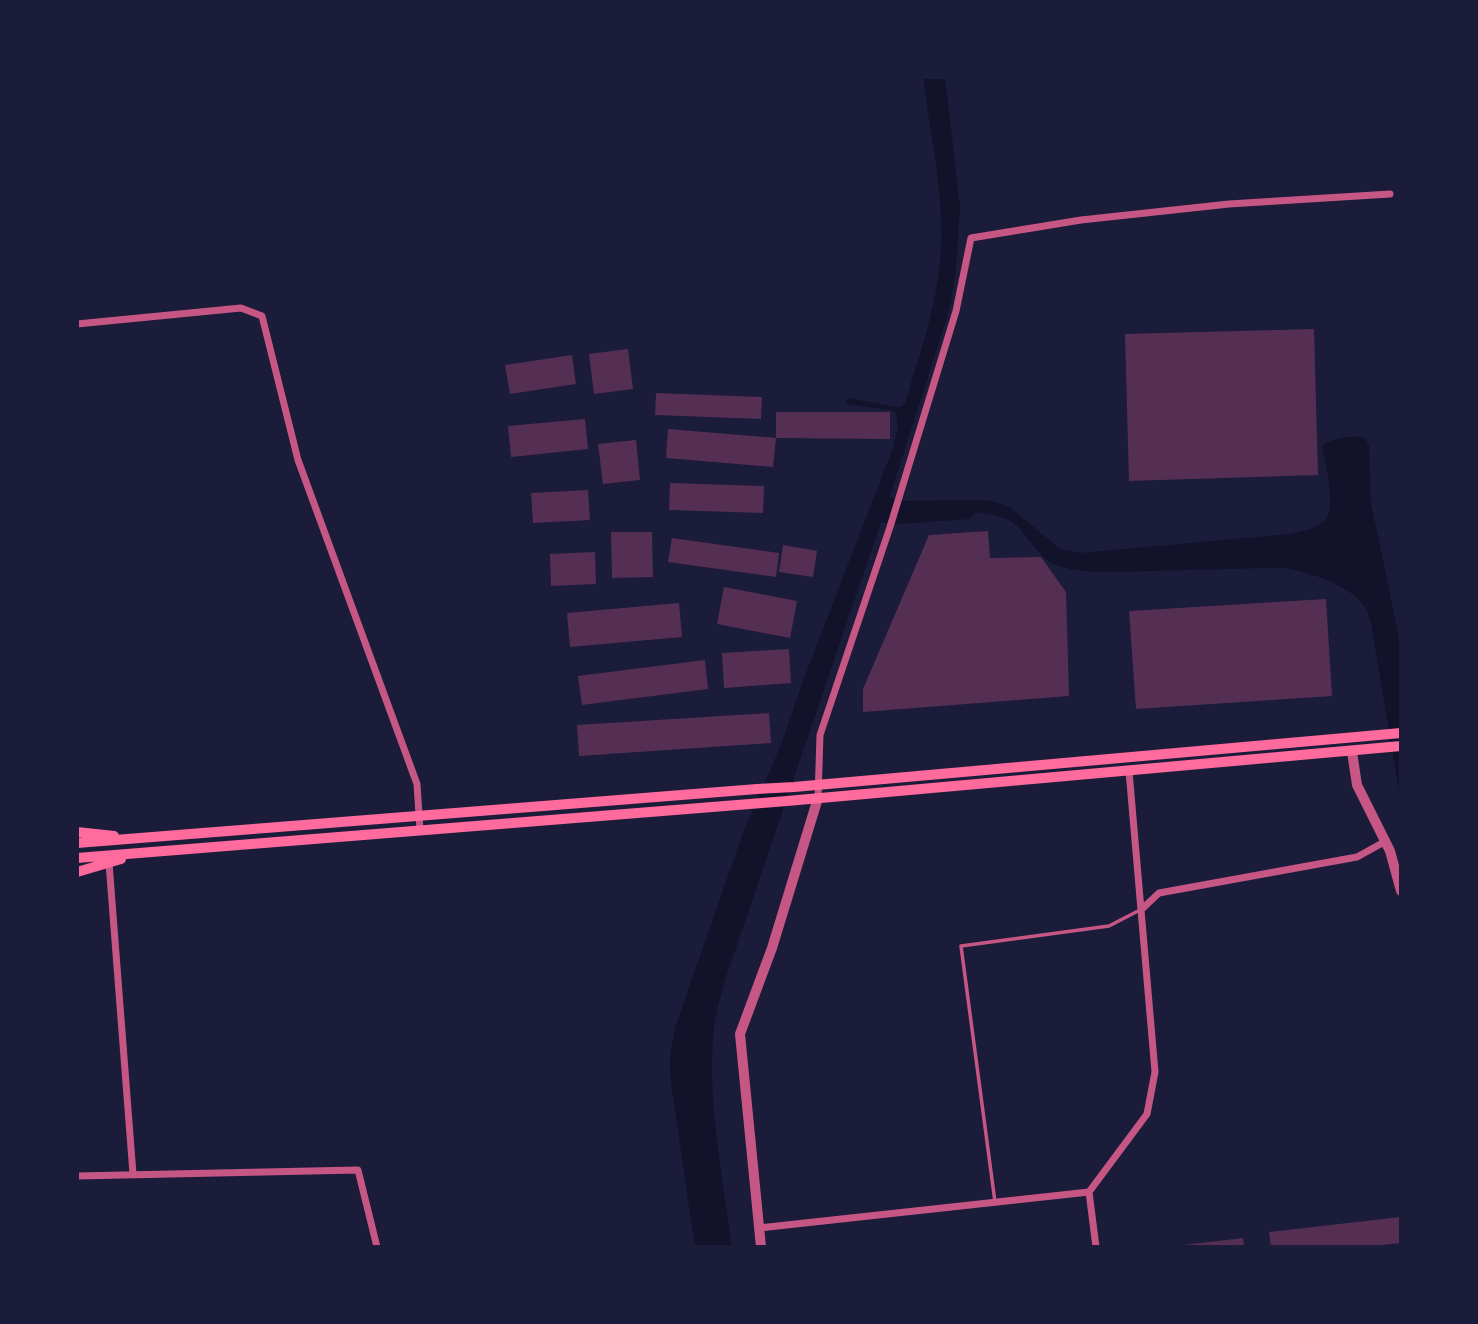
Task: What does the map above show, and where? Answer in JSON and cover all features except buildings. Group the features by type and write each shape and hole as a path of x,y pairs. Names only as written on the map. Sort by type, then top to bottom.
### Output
{"main road":[{"path":"77,843 794,787 1401,733"},
{"path":"77,858 752,804 1401,746"},
{"path":"77,832 145,839"},
{"path":"77,872 145,852"}],"street":[{"path":"761,1247 740,1034 772,948 818,798 820,735 903,486 956,311 971,238 1081,220 1229,204 1390,194"},
{"path":"77,324 241,308 262,316 298,460 417,784 420,830"},
{"path":"1352,752 1357,785 1386,841 1401,891"},
{"path":"1096,1247 1089,1192 1147,1114 1155,1072 1129,771"},
{"path":"1142,909 1159,893 1357,858 1386,841"},
{"path":"109,863 134,1174"},
{"path":"77,1176 358,1170 377,1247"},
{"path":"759,1227 1089,1192"}],"lane":[{"path":"995,1202 961,946 1109,926 1142,909"}],"shaded area":[{"path":"923,77 945,77 960,208 956,268 944,327 889,498 903,501 982,500 1005,505 1060,549 1080,553 1290,534 1315,527 1327,517 1330,487 1322,446 1342,438 1364,437 1369,445 1371,503 1401,647 1401,803 1371,623 1359,599 1340,586 1305,572 1284,568 1104,572 1070,569 1046,559 1013,523 998,516 977,512 969,519 899,524 881,522 719,1001 713,1038 713,1089 717,1142 732,1247 695,1247 670,1076 670,1056 676,1025 743,833 781,745 893,448 898,426 896,413 846,404 848,398 901,407 905,403 926,334 938,281 941,217"}]}
